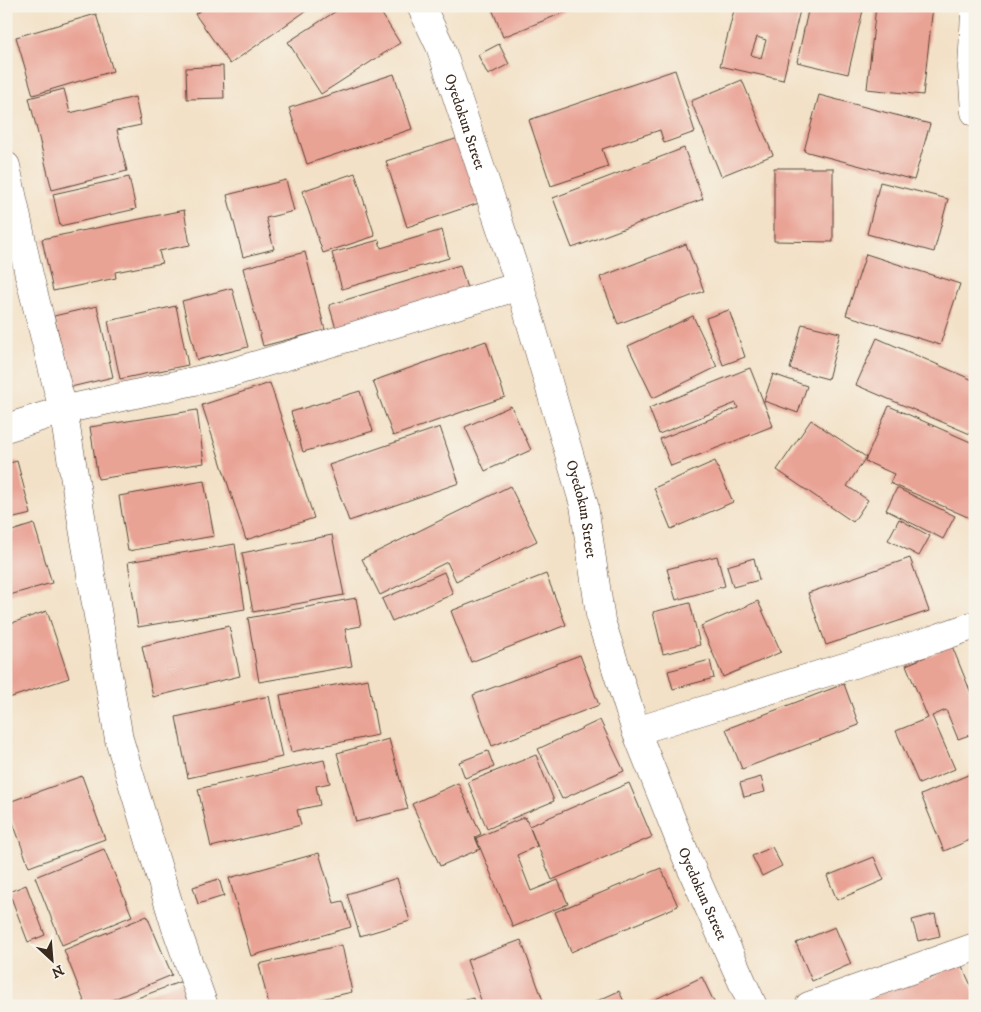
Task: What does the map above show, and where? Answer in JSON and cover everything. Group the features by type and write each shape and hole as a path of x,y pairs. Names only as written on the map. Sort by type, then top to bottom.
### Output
{"street":[{"name":"Oyedokun Street","path":"421,6 440,46 520,286 584,505 601,620 636,731 688,862 753,1006"},
{"path":"975,13 972,68 975,112"},
{"path":"6,166 29,275 63,410 119,739 175,925 204,1006"},
{"path":"6,428 63,410 230,372 520,286"},
{"path":"636,731 975,625"},
{"path":"810,1006 975,946"}],"building":[{"path":"6,6 18,6 6,13"},
{"path":"207,6 313,6 230,64 195,14"},
{"path":"344,6 377,6 400,43 321,94 288,42"},
{"path":"491,6 580,6 503,37"},
{"path":"735,6 801,6 783,80 720,66","holes":["757,37 766,40 761,58 751,55"]},
{"path":"809,6 864,6 848,74 797,62"},
{"path":"876,6 933,6 923,95 867,89"},
{"path":"96,14 113,71 33,95 16,37"},
{"path":"499,44 509,64 488,75 478,55"},
{"path":"223,66 224,98 187,99 186,68"},
{"path":"675,70 695,132 664,143 660,130 602,149 608,167 551,186 529,120"},
{"path":"394,74 412,129 307,164 289,108"},
{"path":"742,80 773,155 721,176 691,101"},
{"path":"64,89 70,113 135,97 141,125 117,130 127,171 52,190 29,98"},
{"path":"819,95 930,124 914,180 804,151"},
{"path":"465,136 485,201 407,227 386,161"},
{"path":"684,148 703,199 572,248 553,198"},
{"path":"774,168 833,168 833,242 774,241"},
{"path":"355,173 375,236 323,253 302,191"},
{"path":"129,177 136,209 60,226 53,194"},
{"path":"286,180 294,211 266,218 274,249 243,257 227,195"},
{"path":"880,182 948,199 934,252 867,234"},
{"path":"184,210 190,245 159,251 162,263 115,272 116,278 53,291 42,239"},
{"path":"442,230 449,258 342,289 332,253 379,240 381,248"},
{"path":"686,244 704,291 618,324 600,277"},
{"path":"305,252 325,330 263,346 243,268"},
{"path":"866,254 960,284 940,345 846,315"},
{"path":"460,265 468,292 337,332 329,305"},
{"path":"232,288 248,347 197,360 182,301"},
{"path":"97,306 113,377 71,387 54,316"},
{"path":"176,306 188,365 120,379 108,321"},
{"path":"729,310 745,357 723,365 706,318"},
{"path":"693,316 717,367 653,398 628,346"},
{"path":"802,324 840,333 828,379 790,369"},
{"path":"877,338 975,381 975,423 970,434 856,385"},
{"path":"486,341 505,397 393,436 373,381"},
{"path":"750,368 773,426 671,466 660,439 738,408 736,403 659,434 649,408"},
{"path":"773,374 807,386 798,413 764,401"},
{"path":"270,383 314,518 246,540 202,405"},
{"path":"360,391 373,431 303,452 291,412"},
{"path":"511,406 531,450 485,471 465,427"},
{"path":"889,406 975,444 975,508 970,518 890,483 894,474 865,461"},
{"path":"197,410 204,463 98,479 90,427"},
{"path":"811,420 866,457 847,486 868,500 853,522 777,470"},
{"path":"440,427 459,483 349,521 329,465"},
{"path":"17,461 31,514 6,520 6,464"},
{"path":"715,461 733,502 671,529 654,488"},
{"path":"204,481 214,536 128,551 119,496"},
{"path":"510,486 537,541 456,581 447,562 380,595 362,559"},
{"path":"897,488 955,516 943,539 886,510"},
{"path":"899,519 930,536 919,556 888,540"},
{"path":"34,524 52,583 6,596 6,533"},
{"path":"332,535 344,595 253,612 242,553"},
{"path":"235,544 245,609 138,627 128,562"},
{"path":"717,556 725,586 676,600 667,569"},
{"path":"754,558 759,580 733,587 727,566"},
{"path":"910,558 929,611 826,645 808,593"},
{"path":"444,572 453,594 392,621 382,599"},
{"path":"546,574 566,625 471,662 451,611"},
{"path":"356,598 361,626 345,629 352,666 259,682 248,618"},
{"path":"758,601 781,652 723,677 701,626"},
{"path":"690,603 700,645 663,654 653,612"},
{"path":"47,611 69,678 6,699 6,625"},
{"path":"229,626 240,676 153,697 142,646"},
{"path":"952,646 975,703 975,733 958,739 946,710 932,716 955,769 919,784 896,731 928,718 906,665"},
{"path":"580,655 599,705 492,746 473,695"},
{"path":"710,660 714,678 673,689 668,671"},
{"path":"368,679 378,735 291,752 280,695"},
{"path":"844,684 859,725 742,769 726,729"},
{"path":"269,696 282,757 188,778 176,717"},
{"path":"600,720 624,771 562,799 538,749"},
{"path":"389,739 408,809 356,822 337,753"},
{"path":"488,751 494,767 465,778 459,762"},
{"path":"536,755 554,801 487,829 468,782"},
{"path":"324,760 330,783 316,786 320,805 297,810 301,825 211,847 198,789"},
{"path":"975,772 975,838 944,851 921,795"},
{"path":"82,776 105,839 29,867 6,803"},
{"path":"761,777 765,792 744,797 740,783"},
{"path":"458,783 481,834 475,837 480,849 440,866 412,804"},
{"path":"629,783 652,837 552,880 530,828 537,846 517,855 531,891 558,880 568,904 513,927 476,838 525,817 529,826"},
{"path":"772,847 782,866 762,876 752,856"},
{"path":"104,849 132,916 62,945 35,877"},
{"path":"319,853 334,903 343,901 351,927 251,956 229,878"},
{"path":"874,857 884,880 837,900 827,876"},
{"path":"661,868 678,906 571,952 555,912"},
{"path":"397,878 410,921 360,936 347,894"},
{"path":"219,879 224,896 198,904 193,887"},
{"path":"26,885 45,935 28,942 9,892"},
{"path":"935,914 940,936 918,941 912,920"},
{"path":"147,916 172,975 97,1006 86,1006 64,950"},
{"path":"835,927 851,964 812,981 796,943"},
{"path":"521,940 545,1006 483,1006 467,960"},
{"path":"342,945 352,992 290,1006 269,1006 259,964"},
{"path":"961,964 975,994 975,1006 850,1006 927,975 929,979"},
{"path":"702,977 716,1006 641,1006"},
{"path":"182,981 189,1006 137,1006 135,999"},
{"path":"619,991 626,1006 586,1006"},
{"path":"473,998 475,1006 446,1006 446,1005"}]}
